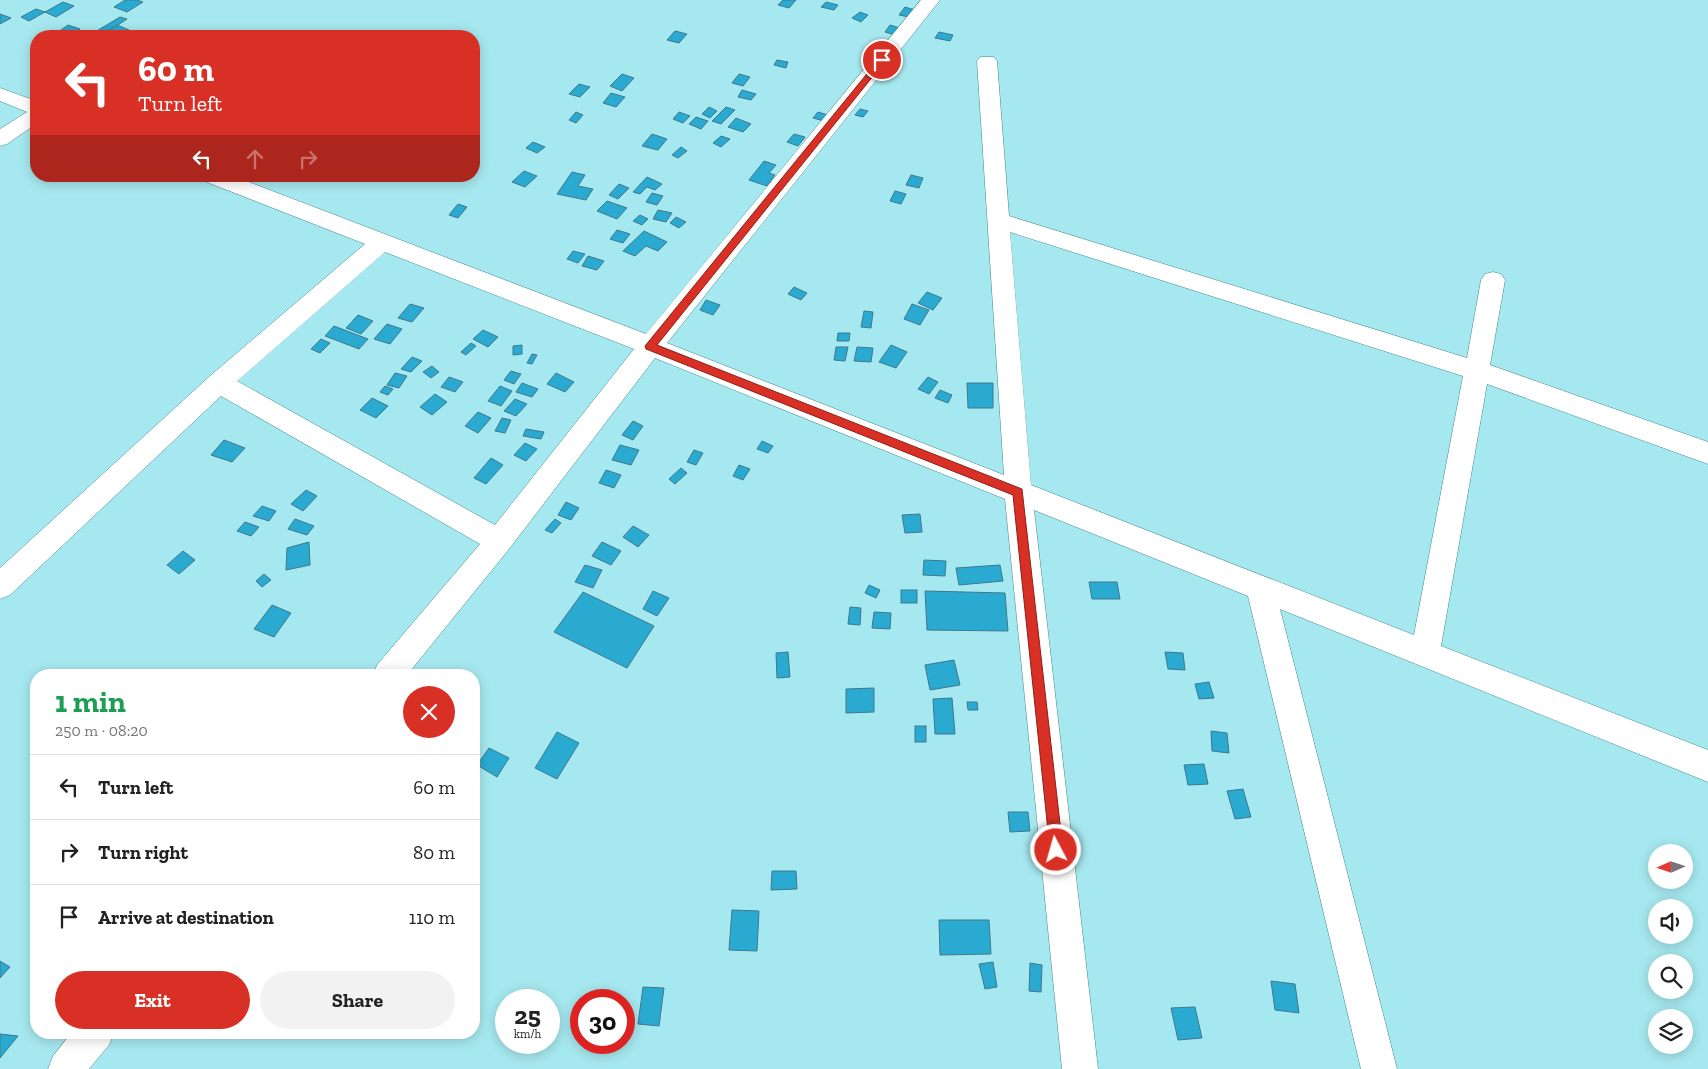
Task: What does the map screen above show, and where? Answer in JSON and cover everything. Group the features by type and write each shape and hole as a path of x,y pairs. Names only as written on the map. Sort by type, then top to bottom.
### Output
{"street":[{"path":"393,669 499,540 650,346 931,0"},
{"path":"987,61 1018,492 1080,1069"},
{"path":"0,94 30,106"},
{"path":"0,139 30,119"},
{"path":"227,182 650,346 1708,766"},
{"path":"998,220 1476,370 1708,453"},
{"path":"0,586 219,383 382,242"},
{"path":"1424,654 1493,280"},
{"path":"219,383 499,540"},
{"path":"1260,588 1379,1069"},
{"path":"66,1069 90,1039"}],"building":[{"path":"125,0 143,2 127,12 114,7"},
{"path":"783,0 796,0 789,8 778,5"},
{"path":"63,2 74,6 56,17 45,12"},
{"path":"826,2 838,5 834,10 821,7"},
{"path":"905,7 915,10 909,17 899,15"},
{"path":"36,9 45,12 29,21 21,17"},
{"path":"860,12 868,15 861,22 852,18"},
{"path":"0,14 11,18 0,24"},
{"path":"120,17 127,19 110,30 98,30"},
{"path":"68,25 80,29 78,30 61,30"},
{"path":"117,25 129,30 109,30"},
{"path":"890,25 900,28 895,35 885,32"},
{"path":"675,31 687,34 679,43 667,40"},
{"path":"939,32 953,35 950,41 935,38"},
{"path":"777,60 788,62 786,68 774,65"},
{"path":"622,74 634,78 622,91 610,86"},
{"path":"739,74 750,77 743,86 732,83"},
{"path":"579,84 590,87 580,97 569,94"},
{"path":"742,90 756,94 751,100 738,97"},
{"path":"611,93 625,97 616,107 603,103"},
{"path":"709,107 717,111 710,118 702,114"},
{"path":"726,107 735,110 721,124 712,121"},
{"path":"860,109 868,111 863,117 855,115"},
{"path":"576,112 583,115 576,123 569,120"},
{"path":"679,112 690,116 683,123 673,119"},
{"path":"818,112 832,116 828,122 813,118"},
{"path":"696,117 708,121 701,129 689,124"},
{"path":"736,118 751,124 743,132 728,127"},
{"path":"652,134 667,139 658,150 642,146"},
{"path":"794,134 805,137 798,146 787,142"},
{"path":"721,136 730,139 721,147 713,143"},
{"path":"533,142 545,147 537,153 526,148"},
{"path":"681,147 687,151 678,158 672,155"},
{"path":"764,161 776,165 769,173 775,175 767,186 749,180"},
{"path":"524,171 537,176 525,187 512,182"},
{"path":"572,172 585,175 578,186 593,189 586,200 557,194"},
{"path":"911,175 923,178 919,188 906,185"},
{"path":"647,177 662,184 655,190 647,187 640,194 633,192"},
{"path":"619,184 629,188 618,199 609,195"},
{"path":"895,191 906,194 901,204 890,201"},
{"path":"652,193 663,196 657,205 646,202"},
{"path":"607,201 627,208 617,219 597,211"},
{"path":"458,204 467,207 458,218 449,215"},
{"path":"658,210 672,213 666,222 653,219"},
{"path":"640,215 648,219 642,225 633,221"},
{"path":"676,217 686,222 679,228 670,223"},
{"path":"617,230 630,234 623,243 610,239"},
{"path":"644,231 667,242 658,251 646,246 635,256 623,251"},
{"path":"573,251 585,254 578,263 567,259"},
{"path":"588,256 604,261 597,270 582,266"},
{"path":"794,287 807,293 801,300 788,294"},
{"path":"927,292 942,298 933,310 918,303"},
{"path":"706,300 720,305 713,315 700,310"},
{"path":"410,304 424,308 412,322 398,318"},
{"path":"912,304 929,310 920,325 904,319"},
{"path":"864,311 873,312 871,328 861,327"},
{"path":"358,315 373,321 361,334 346,328"},
{"path":"387,324 402,329 390,344 374,339"},
{"path":"334,326 368,339 359,349 325,336"},
{"path":"483,330 498,337 488,347 473,339"},
{"path":"838,333 850,333 849,341 837,341"},
{"path":"321,339 330,343 320,353 311,349"},
{"path":"471,343 476,346 466,355 461,352"},
{"path":"522,345 522,354 513,355 513,346"},
{"path":"891,345 907,352 896,368 879,362"},
{"path":"836,347 848,347 845,361 834,360"},
{"path":"857,347 873,348 871,362 854,361"},
{"path":"532,354 537,355 532,364 527,363"},
{"path":"412,357 422,361 411,372 401,369"},
{"path":"432,366 439,372 431,378 423,372"},
{"path":"511,371 521,374 514,384 504,380"},
{"path":"395,373 407,376 399,388 387,385"},
{"path":"556,373 574,382 565,392 547,384"},
{"path":"449,377 463,382 455,392 441,387"},
{"path":"928,377 938,382 929,394 918,389"},
{"path":"522,383 538,389 532,397 516,392"},
{"path":"967,383 993,383 993,408 968,408"},
{"path":"385,386 393,389 388,395 380,392"},
{"path":"500,386 512,391 501,406 488,401"},
{"path":"940,390 952,395 948,403 935,398"},
{"path":"435,394 447,402 432,415 420,407"},
{"path":"372,398 388,406 376,418 360,410"},
{"path":"515,399 527,404 516,416 504,411"},
{"path":"478,412 491,418 478,433 465,426"},
{"path":"502,418 511,420 505,433 495,431"},
{"path":"633,421 643,426 633,440 622,435"},
{"path":"526,429 544,432 541,439 523,436"},
{"path":"224,440 245,448 232,462 211,455"},
{"path":"762,441 773,446 768,453 757,449"},
{"path":"525,443 537,449 526,461 514,455"},
{"path":"620,445 639,450 631,465 612,460"},
{"path":"694,450 703,453 696,465 687,462"},
{"path":"491,458 503,465 486,484 474,478"},
{"path":"739,465 750,469 743,480 733,476"},
{"path":"681,468 687,473 675,484 669,479"},
{"path":"606,470 621,475 614,488 599,483"},
{"path":"306,490 317,496 303,511 291,504"},
{"path":"566,502 579,508 571,520 558,515"},
{"path":"262,506 276,511 269,521 253,516"},
{"path":"920,514 922,532 905,533 902,515"},
{"path":"295,519 314,526 307,535 288,529"},
{"path":"555,519 561,523 552,533 545,530"},
{"path":"245,522 259,527 251,536 237,531"},
{"path":"633,526 649,535 638,547 623,537"},
{"path":"309,542 310,565 286,570 287,548"},
{"path":"602,542 621,551 611,565 592,556"},
{"path":"183,551 195,560 179,574 167,565"},
{"path":"924,560 946,561 945,576 923,575"},
{"path":"585,565 602,570 593,588 575,582"},
{"path":"1000,565 1003,581 959,585 956,568"},
{"path":"264,574 271,580 262,587 256,581"},
{"path":"1089,582 1117,582 1120,599 1092,599"},
{"path":"869,585 880,590 876,598 865,593"},
{"path":"901,590 917,590 917,603 901,603"},
{"path":"653,591 669,598 657,616 643,609"},
{"path":"925,591 1005,593 1008,631 927,630"},
{"path":"583,592 654,626 627,668 554,632"},
{"path":"272,605 291,613 274,637 254,629"},
{"path":"850,607 861,608 860,625 848,624"},
{"path":"874,612 891,613 890,629 872,628"},
{"path":"788,652 790,677 777,678 776,653"},
{"path":"1165,652 1183,653 1185,670 1168,669"},
{"path":"954,660 960,685 930,690 925,665"},
{"path":"1209,682 1214,698 1199,699 1195,684"},
{"path":"874,688 874,712 846,713 846,689"},
{"path":"952,698 955,734 935,734 933,699"},
{"path":"967,702 977,702 978,710 968,710"},
{"path":"915,726 926,726 926,742 915,742"},
{"path":"1211,731 1227,733 1229,753 1212,751"},
{"path":"557,732 579,743 557,779 535,768"},
{"path":"489,748 509,758 497,777 480,767 480,761"},
{"path":"1204,764 1208,784 1188,785 1184,765"},
{"path":"1243,789 1251,817 1235,819 1227,791"},
{"path":"1008,812 1028,812 1030,831 1010,832"},
{"path":"772,871 796,871 797,889 771,890"},
{"path":"732,910 759,911 757,951 729,950"},
{"path":"939,920 989,920 991,954 940,955"},
{"path":"0,961 10,967 0,978"},
{"path":"993,962 997,987 985,989 979,964"},
{"path":"1030,963 1042,965 1041,992 1029,991"},
{"path":"1271,981 1295,984 1299,1013 1275,1010"},
{"path":"643,987 664,988 659,1026 638,1024"},
{"path":"1195,1007 1202,1038 1178,1040 1171,1008"},
{"path":"0,1034 18,1036 0,1058"}],"route":[{"path":"882,60 650,346 1018,492 1056,850"}]}
